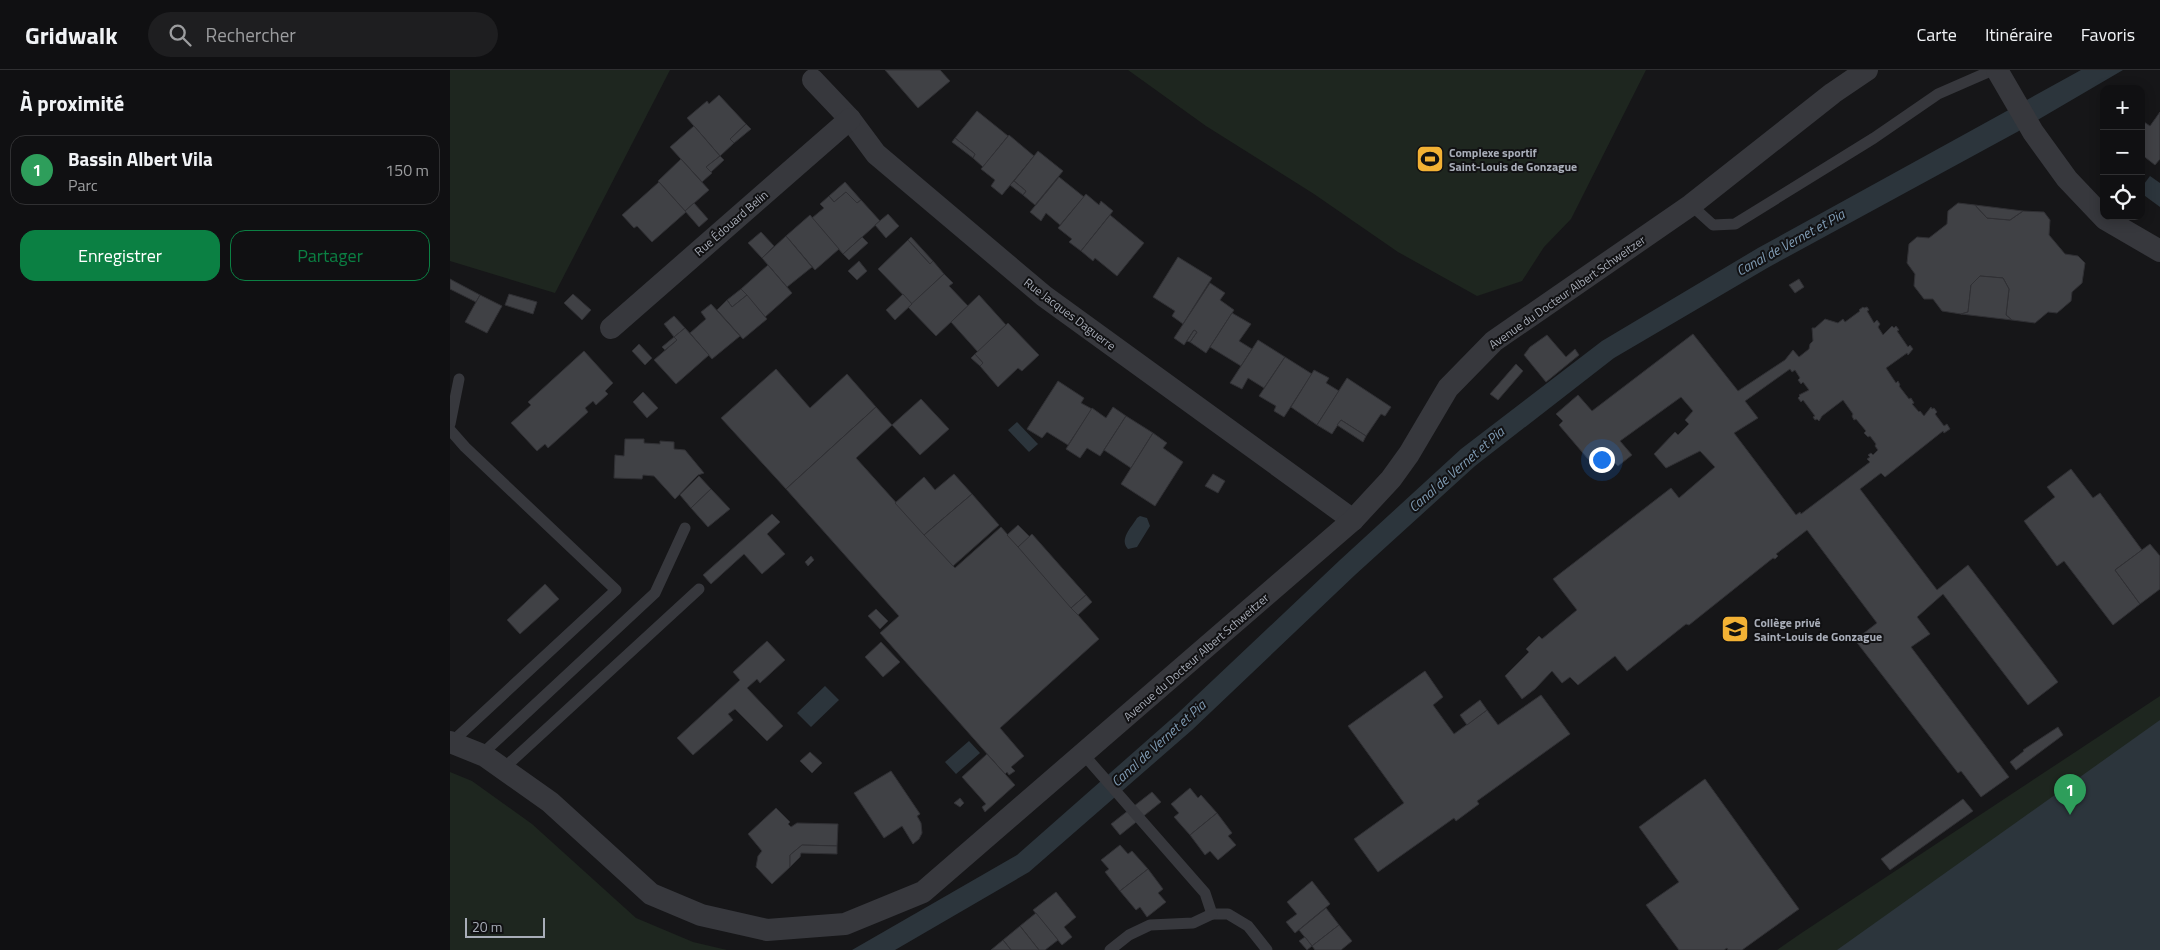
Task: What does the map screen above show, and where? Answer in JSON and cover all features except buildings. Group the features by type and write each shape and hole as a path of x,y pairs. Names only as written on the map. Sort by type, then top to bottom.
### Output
{"street":[{"name":"Avenue du Docteur Albert Schweitzer","path":"451,742 481,754 550,802 652,894 701,915 767,930 846,924 922,892 1353,520 1391,479 1409,454 1448,388 1494,341 1691,205 1833,93 1867,70"},
{"path":"1997,70 2033,132 2067,179 2105,220 2160,250"},
{"name":"Rue Jacques Daguerre","path":"812,80 850,119 876,154 1044,296 1353,520"},
{"name":"Rue Édouard Belin","path":"611,328 850,119"}],"lane":[{"path":"1691,205 1713,225 1735,224 1874,138 1938,94 1993,70"},
{"path":"450,424 459,379"},
{"path":"450,430 465,447 616,590 451,742"},
{"path":"481,754 655,593 685,528"},
{"path":"503,769 699,589"},
{"path":"1084,754 1205,892 1212,914"},
{"path":"1110,950 1129,935 1150,925 1193,923 1212,914 1228,914 1248,926 1267,950"}],"shaded area":[{"path":"450,70 670,70 555,293 450,261"},
{"name":"Complexe sportif Saint-Louis de Gonzague","path":"1128,70 1646,70 1571,219 1544,247 1522,281 1477,296 1398,252 1314,194 1206,126"},
{"path":"2160,696 2160,950 1777,950 1800,934"},
{"path":"450,772 472,781 532,824 636,918 693,942 727,950 450,950"}],"water":[{"name":"Canal de Vernet et Pia","path":"2081,70 2123,70 2017,132 1769,267 1614,358 1475,466 1355,575 1192,730 1029,872 895,950 852,950 1017,855 1177,714 1461,449 1602,341 1758,248"},
{"path":"2150,176 2160,183 2160,207 2145,196 2145,183"},
{"path":"1017,422 1038,444 1029,452 1008,430"},
{"path":"1140,516 1147,518 1150,526 1137,547 1128,549 1125,537"},
{"path":"825,686 839,700 811,727 797,713"},
{"path":"2160,720 2160,950 1837,950"},
{"path":"969,741 980,753 956,774 945,762"}],"place":[{"name":"Complexe sportif Saint-Louis de Gonzague","path":"1430,159"},
{"name":"Collège privé Saint-Louis de Gonzague","path":"1735,629"},
{"name":"Bassin Albert Vila","path":"2070,815"}]}
